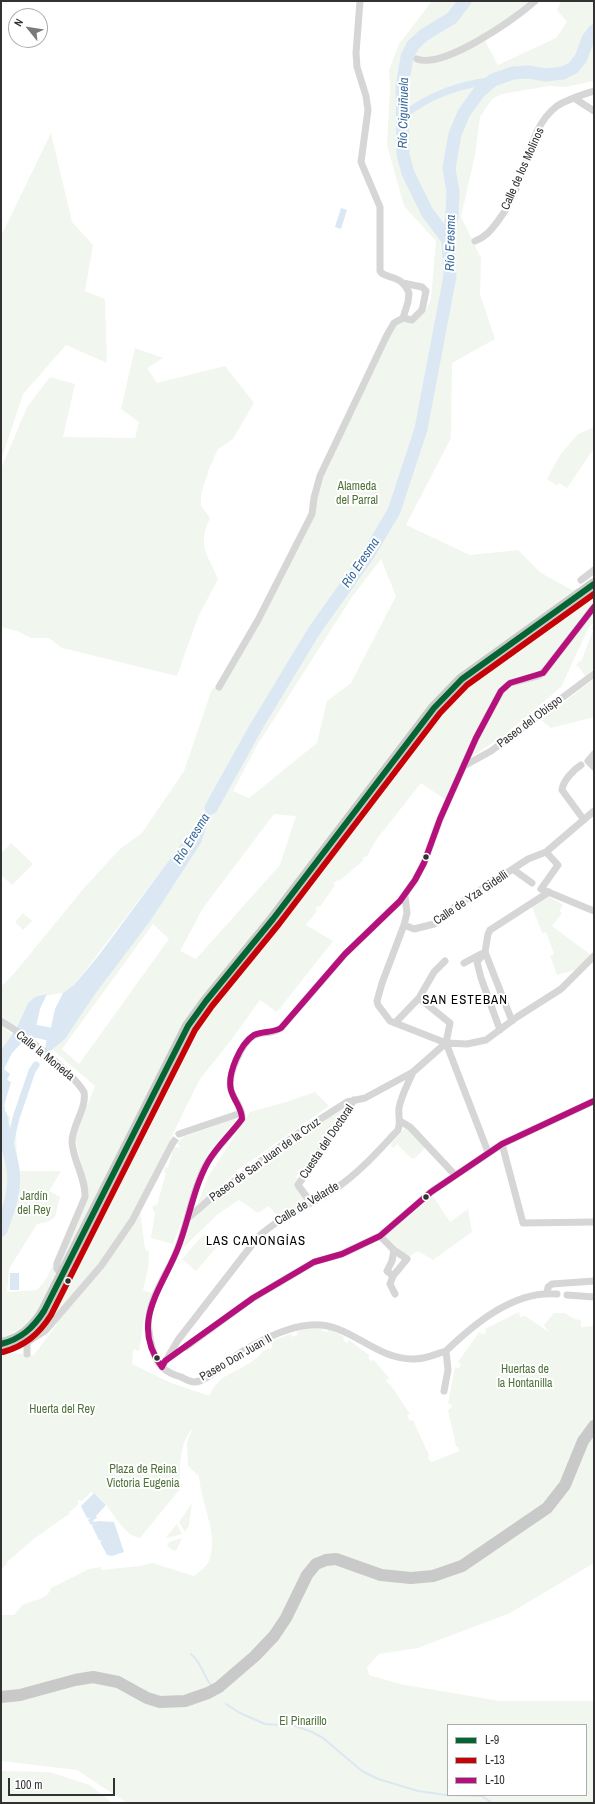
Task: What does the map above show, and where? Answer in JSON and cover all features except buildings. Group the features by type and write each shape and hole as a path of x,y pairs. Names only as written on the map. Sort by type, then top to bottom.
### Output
{"main road":[{"path":"1,1344 21,1340 39,1320 174,1050 188,1026 206,1001 273,919 442,698 462,679 594,584"},
{"path":"1,1697 20,1695 75,1680 93,1678 118,1682 147,1698 160,1702 185,1701 208,1693 223,1684 255,1656 274,1636 286,1618 307,1575 316,1564 326,1560 336,1559 381,1575 411,1578 433,1576 462,1566 548,1508 565,1485 583,1441 594,1426"}],"street":[{"path":"360,1 356,53 368,110 361,162 380,207 380,271 382,274 395,277 403,283 408,290 409,296 403,318"},
{"path":"417,59 425,61 434,60 464,49 514,18 535,1"},
{"name":"Calle de los Molinos","path":"475,241 488,233 502,216 511,201 533,140 543,122 557,106 594,91"},
{"path":"574,98 594,111"},
{"path":"219,687 258,620 312,514 316,487 320,476 387,335 394,323 403,318 412,320 419,315 422,310 426,291 422,287 403,283"},
{"path":"581,580 594,570"},
{"path":"180,1134 190,1132 242,1113 231,1090 230,1077 240,1053 248,1041 256,1034 271,1034 281,1028 345,954 405,896 419,874 440,818 476,738 502,688 510,683 543,673 594,607"},
{"name":"Paseo del Obispo","path":"464,766 491,751 594,674"},
{"path":"584,820 562,790 566,781 594,754"},
{"path":"585,763 594,767"},
{"name":"Calle de Yza Gidelli","path":"404,925 414,929 434,924 456,906 532,857 546,852 594,811"},
{"path":"546,852 558,865 541,888 594,911"},
{"path":"514,870 532,884"},
{"path":"512,1021 485,952 487,938 490,930 549,892"},
{"path":"405,896 406,913 404,925 382,983 377,1001 378,1006 388,1020 446,1043 467,1044 486,1040 561,989 594,956"},
{"path":"464,963 485,952"},
{"path":"485,952 478,959 477,966 500,1030"},
{"path":"395,1023 419,998 434,972 445,961"},
{"path":"419,998 450,1023 446,1043 488,1152"},
{"name":"Calle la Moneda","path":"1,1021 46,1055 76,1082 84,1094 72,1141 84,1187 85,1197 57,1263 57,1269 63,1274"},
{"name":"Paseo de San Juan de la Cruz","path":"187,1220 210,1199 297,1134 347,1102 365,1098 415,1069 446,1043"},
{"path":"415,1069 400,1101 398,1113 400,1121 407,1125 424,1141 454,1175"},
{"name":"Cuesta del Doctoral","path":"310,1202 298,1185 335,1132 354,1100"},
{"path":"186,1348 253,1298 314,1262 342,1254 380,1236 425,1196 488,1152 594,1101"},
{"name":"Paseo de San Juan de la Cruz","path":"187,1220 205,1167 218,1147 242,1119 242,1113"},
{"name":"Calle de Velarde","path":"163,1364 178,1340 258,1237 274,1224 339,1186 369,1160 398,1130 400,1121"},
{"path":"26,1354 21,1340 42,1333 50,1326 113,1250 143,1202 172,1144"},
{"path":"502,1144 523,1223 594,1222"},
{"path":"163,1364 154,1350 148,1325 148,1318 152,1302 178,1248 187,1220"},
{"path":"380,1236 407,1260 393,1276 390,1284 394,1294"},
{"path":"393,1276 387,1271 392,1261 394,1250"},
{"path":"547,1294 548,1287 552,1284 594,1281"},
{"path":"444,1391 448,1370 446,1350 474,1326 513,1302 537,1295 557,1294"},
{"path":"567,1295 594,1297"},
{"name":"Paseo Don Juan II","path":"163,1364 170,1373 188,1380 198,1381 204,1379 242,1351 266,1338 293,1328 310,1325 326,1325 340,1330 383,1354 395,1357 414,1359 426,1358 446,1350"}],"green space":[{"path":"432,1 529,1 484,39 498,65 556,38 567,22 557,10 561,1 594,1 594,81 565,87 549,86 502,94 492,99 480,117 475,155 461,217 481,258 480,294 495,339 452,363 451,438 406,525 470,555 518,550 541,573 572,590 594,584 594,622 589,627 561,687 502,737 466,760 446,800 421,783 376,840 367,856 362,858 364,860 339,881 337,880 333,884 335,885 320,907 318,906 315,909 317,911 306,925 333,941 277,1012 260,1000 229,1043 200,1079 139,1202 145,1249 149,1252 148,1269 143,1290 152,1293 145,1314 139,1351 133,1349 132,1364 169,1382 209,1396 224,1377 248,1364 264,1351 272,1348 272,1341 291,1334 292,1337 297,1335 297,1332 314,1327 322,1328 322,1331 327,1332 329,1329 344,1337 343,1340 347,1343 349,1340 370,1356 368,1358 371,1361 374,1360 389,1378 386,1380 410,1414 407,1415 410,1421 413,1420 429,1455 428,1459 432,1462 459,1451 459,1448 456,1446 448,1410 452,1407 451,1404 448,1404 455,1367 459,1369 461,1364 458,1362 480,1331 481,1334 484,1334 486,1332 485,1329 519,1312 520,1317 525,1316 549,1332 544,1325 554,1313 565,1313 574,1319 581,1320 581,1327 594,1326 594,1563 510,1613 418,1648 379,1654 367,1667 369,1675 400,1684 499,1701 594,1701 594,1803 127,1803 77,1770 1,1761 1,1615 14,1615 23,1605 47,1595 51,1588 89,1569 101,1567 101,1570 140,1566 152,1563 194,1576 204,1568 210,1558 212,1538 199,1476 188,1466 187,1442 193,1428 188,1434 182,1449 180,1489 140,1538 133,1536 126,1531 98,1496 91,1492 82,1501 78,1500 78,1505 69,1511 69,1514 35,1538 1,1569 1,1352 34,1355 57,1324 37,1319 1,1339 1,1126 2,1131 4,1114 10,1116 10,1127 16,1129 17,1171 61,1171 49,1191 60,1197 55,1217 47,1222 37,1224 9,1269 7,1292 37,1290 47,1278 86,1191 75,1135 95,1086 52,1049 65,1039 95,993 151,920 201,843 219,795 74,985 63,993 35,997 25,1009 17,1027 1,1016 1,987 17,970 84,888 120,849 142,833 184,771 212,689 219,687 312,514 314,498 394,323 421,314 428,306 431,299 436,241 404,206 387,145 390,86 389,70 399,44","holes":["381,559 396,596 351,683 327,701 317,743 249,798 233,791 256,747 352,597","274,814 296,816 280,865 196,959 180,951 203,908","153,924 169,939 79,1064 62,1049"]},
{"path":"51,133 72,222 93,245 85,291 105,299 107,363 66,345 23,394 1,460 1,236"},
{"path":"135,348 163,358 147,368 157,383 225,366 254,403 233,439 218,449 209,469 201,494 201,506 210,518 204,536 205,549 218,579 198,617 177,676 62,648 49,638 31,638 17,631 1,627 1,469 27,407 50,377 75,384 63,437 135,438 139,422 121,409"},
{"path":"592,428 594,429 594,448 567,488 559,483 557,486 547,479 560,455 578,434"},
{"path":"594,624 594,669 585,676 579,667 576,666 579,661 581,662 593,630 591,629"},
{"path":"594,679 594,717 551,728 541,720"},
{"path":"11,843 33,864 12,885 1,875 1,854"},
{"path":"548,896 563,905 559,911 562,913 552,926 591,955 578,969 557,975 550,956 554,954 546,932 542,933 532,907"},
{"path":"23,913 32,921 23,930 15,922"},
{"path":"1,1025 12,1034 1,1054"},
{"path":"315,1092 329,1106 239,1169 205,1200 198,1203 208,1177 250,1112"},
{"path":"344,1109 315,1154 296,1177 313,1197 279,1218 269,1206 258,1213 239,1200 218,1214 180,1251 188,1221 220,1192 304,1132"},
{"path":"234,1119 236,1122 213,1147 202,1163 173,1244 151,1238 155,1213 152,1208 153,1206 157,1205 166,1173 164,1173 165,1167 168,1168 174,1146 179,1148 180,1146 177,1143 183,1137"},
{"path":"406,1127 426,1147 415,1158 411,1158 397,1144 393,1148 390,1145"},
{"path":"433,1196 450,1222 468,1209 472,1232 433,1260 418,1251 408,1257 385,1236"},
{"path":"203,1235 217,1247 196,1271 182,1259"},
{"path":"192,1503 189,1525 185,1532 179,1522"},
{"path":"177,1524 182,1534 167,1538 166,1537"},
{"path":"182,1538 176,1551 167,1546 169,1542"},
{"path":"1,1771 49,1772 90,1785 112,1803 1,1803"}],"water":[{"path":"341,208 347,210 341,229 335,227"},
{"path":"219,793 201,843 151,920 95,994 65,1039 49,1052 45,1049 48,1031 50,1032 55,1009 63,993 74,985 99,955"},
{"path":"47,994 40,1009 34,1036 28,1036 12,1053 4,1069 10,1074 7,1080 11,1082 4,1106 3,1132 1,1126 2,1049 17,1027 28,1003 35,997"},
{"path":"10,1273 19,1273 19,1290 10,1290"},
{"path":"94,1493 106,1505 96,1516 97,1518 93,1520 94,1522 114,1522 124,1552 112,1556 107,1555 100,1542 102,1541 99,1540 92,1526 93,1524 91,1525 88,1520 90,1518 87,1518 81,1506"}],"waterway":[{"name":"Río Ciguiñuela","path":"448,240 427,212 408,173 403,155 402,87 407,57 413,45 424,35 452,18 465,1"},
{"name":"Río Eresma","path":"211,808 256,727 314,631 368,555 394,511 421,429 450,276 448,240 452,215 453,192 449,168 455,134 464,113 479,92 493,80 513,73 528,72 546,75 563,73 573,68 581,58 588,39 594,31"},
{"path":"403,116 413,108 435,96 457,88 493,80"},
{"name":"Río Eresma","path":"19,1035 27,1031 53,1035 61,1029"},
{"path":"8,1152 16,1118 32,1071 36,1065"},
{"name":"Río Eresma","path":"1,1116 14,1178 11,1201 1,1230"},
{"path":"191,1654 200,1665 210,1684"},
{"path":"226,1704 240,1713 265,1724 295,1726 312,1732 323,1738 362,1771 378,1779 418,1791 447,1795"},
{"path":"482,1796 492,1803"}],"tunnel":[{"path":"172,1144 179,1134"}],"transit line":[{"name":"L-9","path":"1,1344 15,1339 26,1332 44,1311 188,1026 206,1001 273,919 434,708 462,679 594,584"},
{"name":"L-13","path":"3,1352 25,1343 42,1328 51,1315 195,1030 212,1006 279,924 440,713 467,685 594,594"},
{"name":"L-10","path":"594,607 543,673 510,683 501,691 476,738 440,819 424,863 415,880 400,901 345,954 281,1028 254,1035 244,1045 240,1052 233,1068 230,1083 234,1098 241,1111 242,1119 216,1151 203,1172 178,1248 157,1292 148,1321 148,1336 153,1351 162,1367 165,1361 253,1298 314,1262 342,1254 380,1236 431,1192 502,1144 594,1101"}],"district":[{"name":"SAN ESTEBAN","path":"465,1001"},
{"name":"LAS CANONGÍAS","path":"256,1242"}],"park label":[{"name":"Alameda del Parral","path":"357,494"},
{"name":"Jardín del Rey","path":"34,1204"},
{"name":"Huertas de la Hontanilla","path":"525,1377"},
{"name":"Huerta del Rey","path":"62,1410"},
{"name":"Plaza de Reina Victoria Eugenia","path":"143,1477"},
{"name":"El Pinarillo","path":"303,1722"}]}
